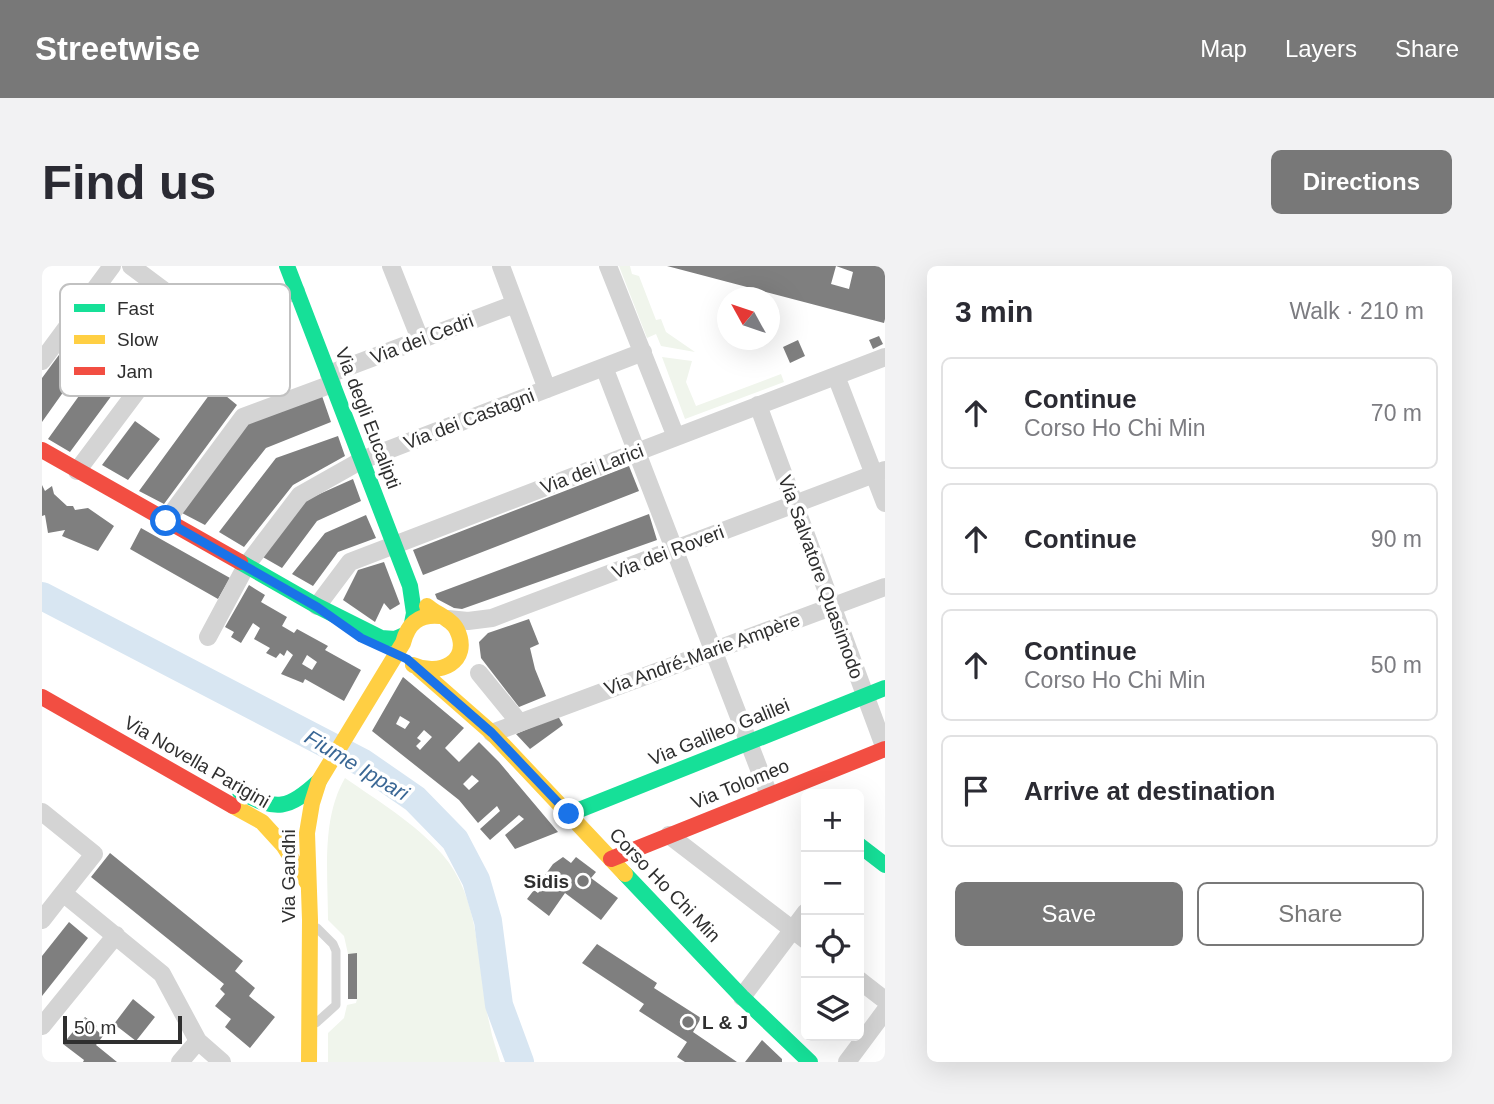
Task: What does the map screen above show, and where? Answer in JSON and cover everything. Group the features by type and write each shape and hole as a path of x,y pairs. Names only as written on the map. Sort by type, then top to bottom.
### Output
{"main road":[{"name":"Via degli Eucalipti","path":"292,267 296,290 410,586"},
{"path":"42,450 395,651 426,672 449,667 458,654"},
{"path":"410,586 458,631 458,669 465,691 492,733"},
{"path":"395,651 414,613 410,586"},
{"path":"317,607 381,638 395,639 395,651 492,733"},
{"path":"395,651 425,615 444,618"},
{"name":"Via Gandhi","path":"309,1062 309,886 296,825 312,803 320,780 395,651"},
{"name":"Via Novella Parigini","path":"42,679 265,815 309,886"},
{"name":"Via Galileo Galilei","path":"569,814 885,688"},
{"name":"Via Novella Parigini","path":"42,697 265,815"},
{"name":"Corso Ho Chi Min","path":"492,733 803,1060"},
{"name":"Via Tolomeo","path":"611,859 784,793 885,749"},
{"name":"Via Novella Parigini","path":"265,815 302,799 320,780"},
{"path":"265,815 296,825 287,834 265,815"},
{"path":"864,849 885,865"}],"street":[{"path":"98,284 112,266"},
{"path":"131,266 155,284"},
{"path":"391,266 420,339"},
{"path":"501,266 547,389"},
{"path":"608,266 676,437"},
{"path":"290,292 296,290"},
{"name":"Via dei Cedri","path":"166,521 243,417 420,339 515,304"},
{"path":"42,361 60,336"},
{"name":"Via dei Castagni","path":"208,637 246,566 300,495 362,460 643,352"},
{"name":"Via dei Larici","path":"317,607 350,562 885,357"},
{"path":"604,367 749,743 784,793"},
{"path":"836,376 879,472 885,503"},
{"path":"77,471 132,396"},
{"name":"Via Salvatore Quasimodo","path":"758,405 885,749"},
{"name":"Via dei Roveri","path":"444,618 468,621 492,618 879,472"},
{"name":"Via André-Marie Ampère","path":"492,733 885,587"},
{"path":"479,673 519,722"},
{"path":"42,812 94,854 42,920"},
{"path":"669,835 800,935"},
{"path":"63,893 162,974 198,1041 222,1062"},
{"path":"743,997 800,935 805,915"},
{"path":"42,1026 116,935"},
{"path":"864,984 885,1000"},
{"path":"847,1062 885,1011"},
{"path":"180,1062 198,1041"}],"lane":[{"path":"309,1029 336,1005 336,951 310,920"}],"shaded area":[{"path":"619,266 630,266 632,274 639,276 656,320 661,319 666,332 695,352 661,346 656,334 647,338"},
{"path":"662,357 692,361 686,382 696,406 781,374 784,382 685,419"},
{"path":"345,778 420,832 442,854 455,873 472,914 486,1004 500,1062 328,1062 328,1033 344,1018 347,1005 356,1003 357,999 357,954 348,954 344,936 328,920 329,829 337,794"}],"building":[{"path":"667,266 836,266 885,266 885,319 884,323 780,296 780,287 747,287","holes":["836,266 853,272 849,289 831,284"]},
{"path":"879,336 883,344 873,349 869,340"},
{"path":"798,340 805,356 790,363 783,347"},
{"path":"60,354 60,396 42,422 42,378"},
{"path":"79,396 111,396 70,452 48,439"},
{"path":"208,396 226,396 237,405 164,504 139,491"},
{"path":"322,396 331,422 266,448 205,525 182,513 249,421"},
{"path":"135,421 160,439 128,480 102,465"},
{"path":"338,436 345,456 293,485 244,547 219,532 276,458"},
{"path":"629,466 639,491 423,575 413,550"},
{"path":"353,479 361,501 317,521 282,568 261,556 306,500"},
{"path":"42,485 45,491 52,486 54,494 67,506 73,506 75,510 88,508 114,526 98,551 62,536 65,530 48,533 45,515 42,516"},
{"path":"649,514 657,540 462,609 437,599 435,594"},
{"path":"366,515 376,538 338,552 313,586 292,574 325,533"},
{"path":"141,528 230,578 218,599 130,549"},
{"path":"384,562 400,604 390,610 384,603 375,622 343,600 358,570"},
{"path":"249,585 265,595 261,602 287,617 282,626 294,633 297,629 328,646 325,650 361,670 344,701 305,679 303,683 281,674 293,655 287,650 284,656 280,653 276,658 266,653 270,648 254,639 260,628 253,623 241,643 231,637 234,632 225,627","holes":["307,655 317,662 312,670 302,664"]},
{"path":"529,619 539,644 530,648 546,696 519,707 481,658 479,642 488,633"},
{"path":"403,677 464,728 445,748 459,762 479,742 558,832 515,849 505,835 524,819 519,815 490,840 480,829 500,811 497,806 478,823 459,800 372,731","holes":["400,716 410,722 405,729 396,724","424,730 432,737 420,750 416,746 421,741 417,738","472,775 479,781 469,790 463,784"]},
{"path":"558,716 563,725 530,749 516,734"},
{"path":"110,853 243,961 235,971 255,988 249,996 275,1017 250,1048 225,1027 231,1019 215,1006 225,994 220,989 224,984 91,877"},
{"path":"563,857 571,863 576,857 596,872 591,878 618,898 601,920 565,893 549,916 527,899 534,890 538,893 542,888 538,885 553,864"},
{"path":"69,922 88,938 42,996 42,956"},
{"path":"597,944 657,983 654,988 701,1018 693,1032 737,1062 685,1062 677,1057 687,1042 639,1011 644,1004 582,963"},
{"path":"357,953 357,999 348,999 348,954"},
{"path":"133,999 155,1017 136,1041 114,1024"},
{"path":"85,1017 97,1026 95,1029 103,1036 96,1045 117,1062 83,1062 84,1060 63,1044"},
{"path":"762,1040 782,1059 782,1062 745,1062"}],"waterway":[{"name":"Fiume Ippari","path":"42,596 363,763 415,799 455,840 476,880 488,921 499,1005 520,1062"}],"traffic: fast":[{"path":"287,266 410,586 414,613 412,623"},
{"path":"240,562 317,606 381,638 395,639 404,635"},
{"path":"569,814 885,688"},
{"path":"240,792 273,805 282,804 299,798 319,781"},
{"path":"864,849 885,865"},
{"path":"625,874 742,997 810,1062"}],"traffic: slow":[{"path":"413,665 442,668 457,658 460,651 455,626 427,606"},
{"path":"309,1062 310,920 307,833 312,803 319,781 403,643 411,625 420,618 440,616"},
{"path":"419,669 492,733 625,874"},
{"path":"233,806 262,822 283,845 308,884"}],"traffic: jam":[{"path":"42,450 240,562"},
{"path":"42,697 233,806"},
{"path":"611,859 885,749"}],"place":[{"name":"Sidis","path":"583,881"},
{"name":"L & J","path":"688,1022"}],"route":[{"path":"166,521 317,607 361,638 407,659 492,733 569,814"}]}
